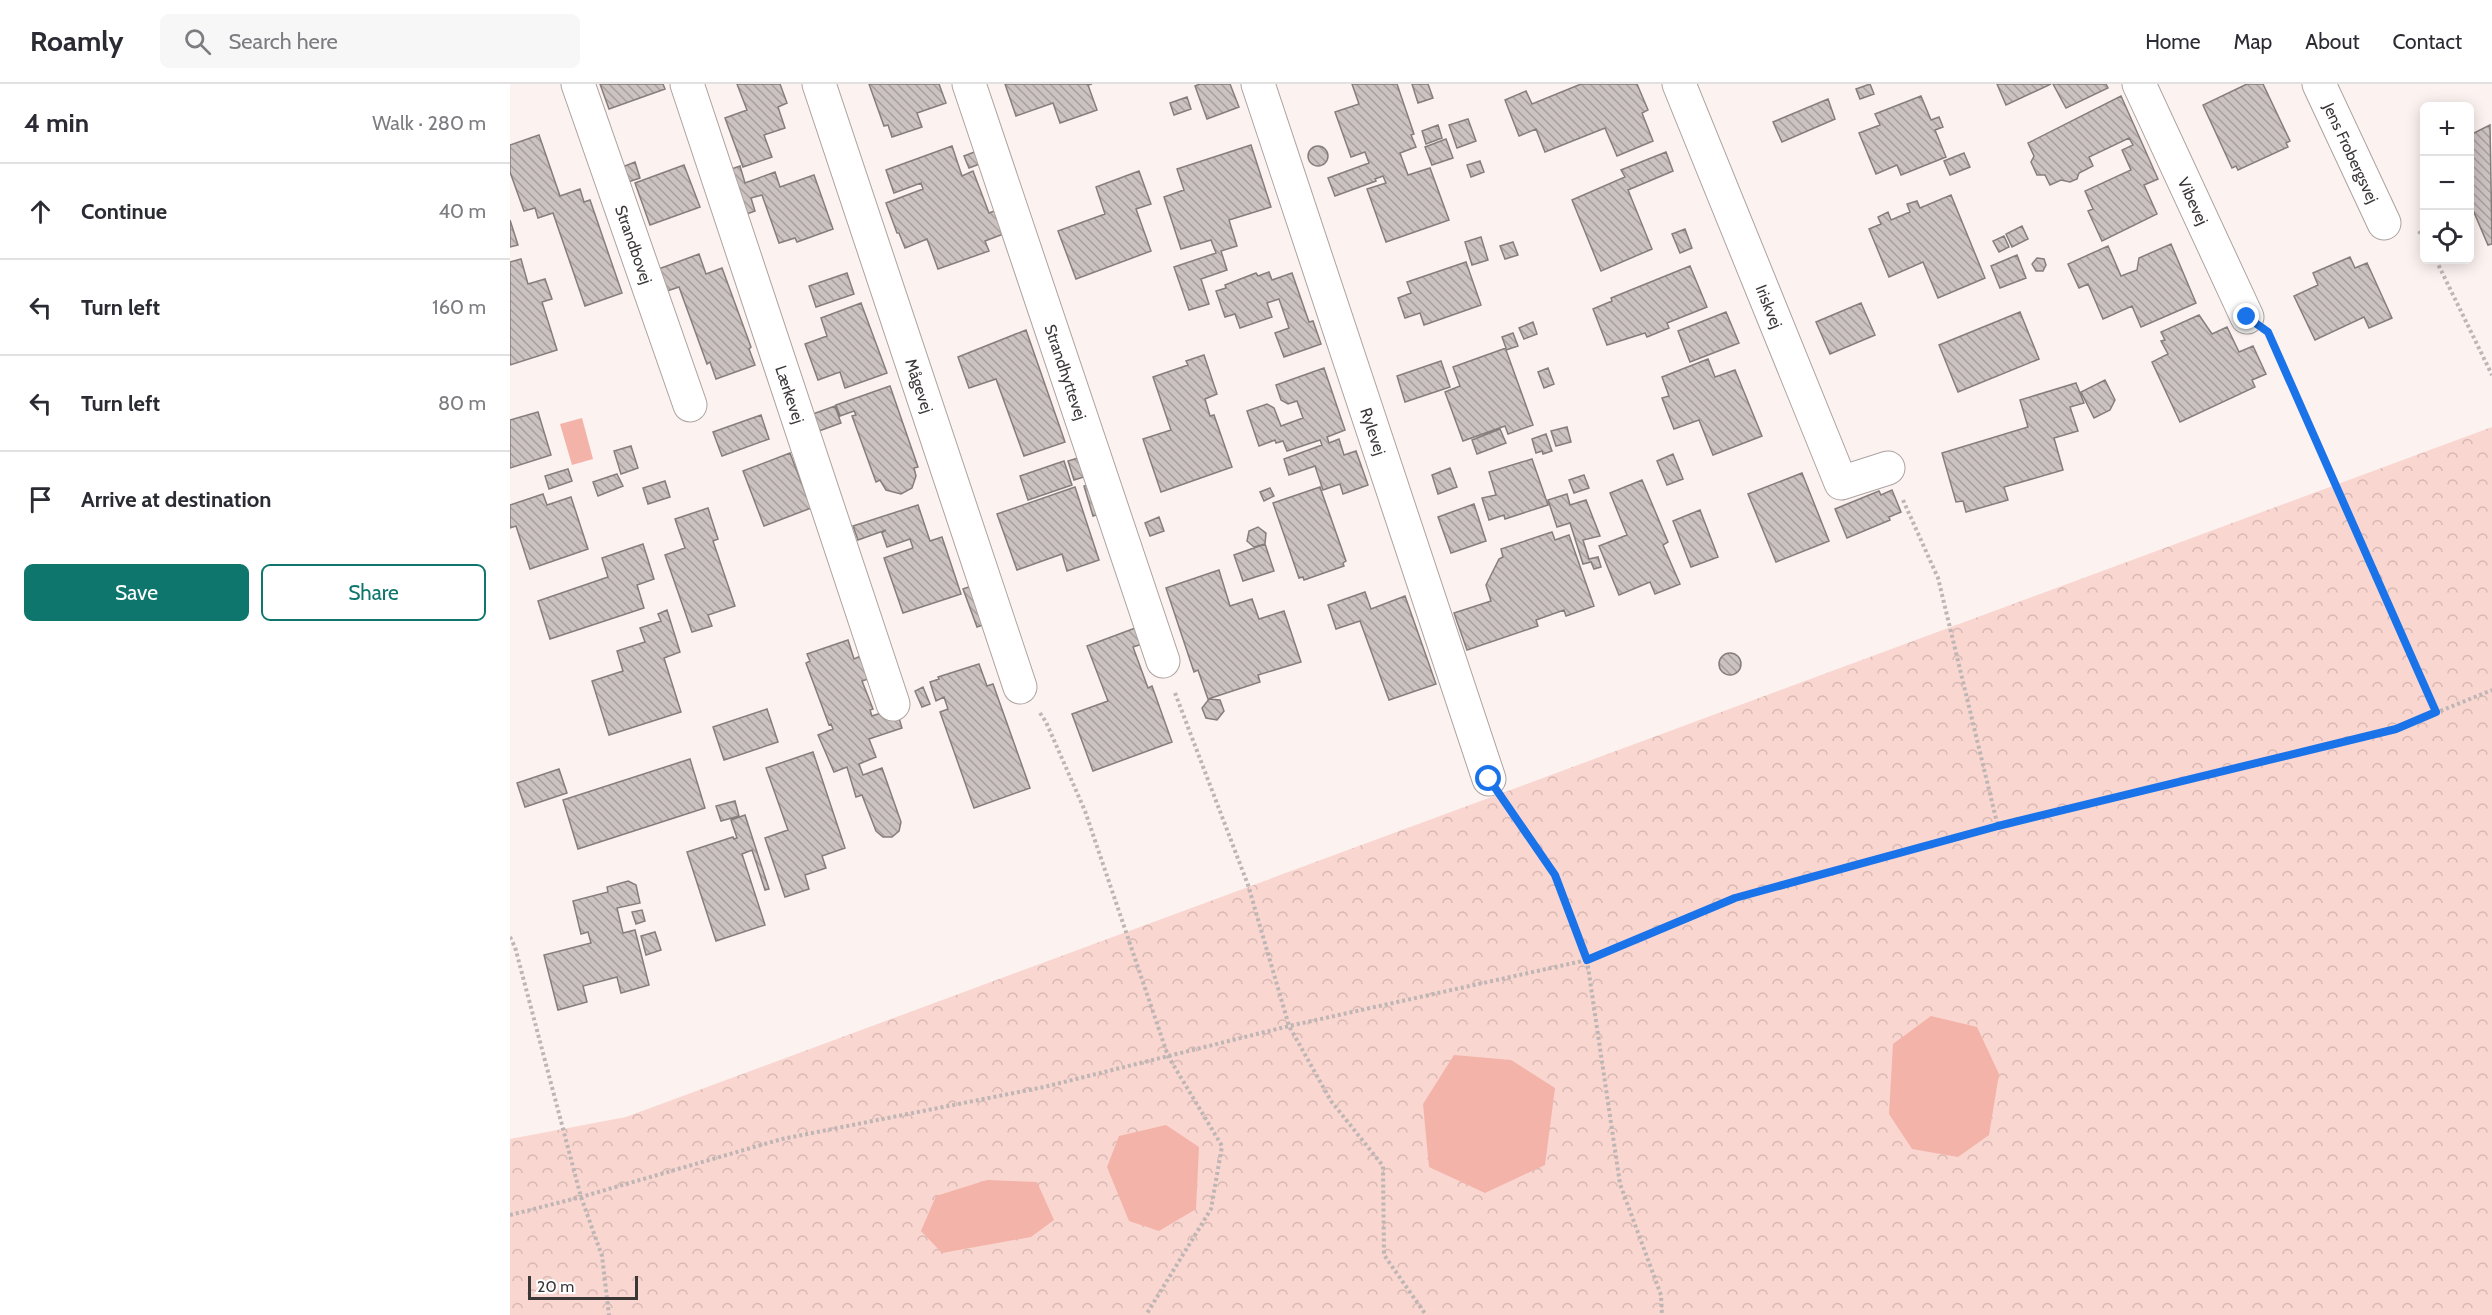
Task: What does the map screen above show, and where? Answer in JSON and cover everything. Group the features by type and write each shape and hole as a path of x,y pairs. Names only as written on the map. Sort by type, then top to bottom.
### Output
{"street":[{"name":"Strandbovej","path":"578,84 690,405"},
{"name":"Lærkevej","path":"687,84 893,704"},
{"name":"Mågevej","path":"819,84 1020,687"},
{"name":"Strandhyttevej","path":"969,84 1163,661"},
{"name":"Rylevej","path":"1258,84 1489,779"},
{"name":"Iriskvej","path":"1679,84 1841,483 1888,468"},
{"name":"Vibevej","path":"2139,84 2247,317"},
{"name":"Jens Frobergsvej","path":"2319,84 2384,223"}],"path":[{"path":"2438,264 2492,375"},
{"path":"2247,317 2268,332 2436,712"},
{"path":"1888,468 1938,578 1998,826"},
{"path":"1163,661 1248,885 1289,1026 1331,1101 1383,1167 1384,1256 1426,1315"},
{"path":"1020,687 1046,722 1085,812 1168,1056 1222,1146 1211,1209 1146,1315"},
{"path":"510,1215 782,1139 1044,1086 1289,1026 1587,960 1735,898 1998,826 2396,729 2492,690"},
{"path":"1489,779 1555,875 1587,960 1620,1184 1660,1295 1662,1315"},
{"path":"510,937 515,947 581,1197 602,1256 609,1315"}],"green space":[{"path":"2492,427 2492,1315 510,1315 510,1139 626,1117"}],"shaded area":[{"path":"582,418 593,459 572,465 560,424"},
{"path":"1931,1016 1977,1027 1999,1074 1989,1135 1958,1157 1912,1149 1889,1114 1893,1044"},
{"path":"1454,1055 1511,1060 1555,1088 1545,1165 1485,1193 1429,1167 1423,1104"},
{"path":"1166,1125 1199,1147 1196,1209 1159,1231 1129,1221 1107,1167 1119,1136"},
{"path":"987,1180 1037,1182 1054,1220 1031,1237 942,1253 921,1231 936,1196"}],"building":[{"path":"600,84 663,84 665,89 609,109"},
{"path":"737,84 780,84 787,103 778,107 785,128 764,135 772,157 743,167 725,118 747,110"},
{"path":"869,84 939,84 946,103 917,113 922,127 892,137 888,125 884,126"},
{"path":"1005,84 1092,84 1088,85 1097,110 1060,123 1053,103 1016,116"},
{"path":"1230,84 1239,107 1207,119 1195,86"},
{"path":"1352,84 1397,84 1414,134 1411,135 1416,147 1400,153 1408,175 1430,168 1449,220 1386,242 1367,189 1386,183 1383,176 1375,179 1376,181 1335,196 1328,178 1369,163 1365,152 1351,157 1335,112 1359,104"},
{"path":"1412,84 1428,84 1433,98 1418,103"},
{"path":"1581,84 1637,84 1648,110 1642,113 1653,141 1617,156 1605,128 1545,152 1536,129 1519,136 1505,100 1526,91 1532,104"},
{"path":"1870,84 1874,94 1860,99 1856,89"},
{"path":"1997,84 2051,84 2006,105"},
{"path":"2053,84 2106,84 2108,88 2066,108"},
{"path":"2247,84 2263,84 2290,141 2286,143 2288,147 2238,170 2236,166 2232,168 2203,105"},
{"path":"1921,96 1931,120 1939,117 1943,127 1935,130 1946,157 1901,175 1897,165 1876,174 1859,133 1880,125 1875,114"},
{"path":"2121,96 2158,179 2144,185 2157,214 2102,241 2088,211 2093,209 2085,191 2131,170 2122,150 2133,145 2129,138 2089,157 2093,166 2079,173 2077,179 2070,182 2061,180 2050,185 2045,175 2037,175 2031,162 2034,156 2028,143"},
{"path":"1187,97 1191,109 1174,115 1170,103"},
{"path":"1828,99 1835,119 1782,142 1773,122"},
{"path":"1468,119 1476,141 1457,148 1449,125"},
{"path":"1438,125 1442,138 1426,144 1422,131"},
{"path":"2490,125 2492,244 2488,245 2474,212 2474,133"},
{"path":"539,135 560,196 580,189 584,202 590,200 622,293 585,306 553,213 538,218 535,208 524,211 510,172 510,145"},
{"path":"1446,139 1453,158 1432,165 1425,147"},
{"path":"1251,145 1271,207 1229,220 1237,246 1221,251 1227,270 1201,279 1209,304 1189,310 1174,267 1216,253 1211,240 1181,249 1164,197 1184,190 1177,169"},
{"path":"952,146 962,176 973,171 989,213 997,210 1006,233 985,241 989,251 938,269 927,239 905,248 886,203 923,189 921,183 894,193 886,170"},
{"path":"1318,146 1325,149 1328,156 1325,163 1318,166 1311,163 1308,156 1311,149"},
{"path":"977,151 982,163 969,168 964,156"},
{"path":"1666,152 1673,171 1628,190 1652,249 1601,271 1572,200 1625,177 1621,170"},
{"path":"1964,153 1970,167 1950,175 1944,161"},
{"path":"1480,161 1484,172 1471,177 1467,165"},
{"path":"635,162 640,178 625,183 620,168"},
{"path":"684,165 700,207 650,225 635,183"},
{"path":"740,166 745,183 775,172 780,187 814,175 833,229 797,242 795,238 779,243 762,195 751,198 755,211 741,216 726,171"},
{"path":"1139,171 1151,204 1136,209 1151,251 1076,279 1058,231 1105,214 1096,187"},
{"path":"1951,195 1985,278 1938,298 1923,262 1889,277 1869,229 1881,224 1878,217 1888,212 1891,220 1910,212 1907,204 1917,201 1920,208"},
{"path":"510,220 518,245 510,247"},
{"path":"2022,226 2028,239 2012,247 2006,234"},
{"path":"1685,229 1692,248 1680,253 1672,234"},
{"path":"2004,236 2009,247 1999,252 1993,241"},
{"path":"1481,237 1488,260 1472,265 1465,242"},
{"path":"1513,242 1518,255 1505,259 1500,246"},
{"path":"2171,244 2196,303 2141,327 2132,306 2103,319 2088,284 2079,288 2068,264 2108,246 2121,276 2137,270 2139,258"},
{"path":"699,254 706,274 722,268 751,347 749,349 755,365 716,379 710,362 707,364 679,287 664,292 656,270"},
{"path":"2017,255 2026,278 2000,288 1991,266"},
{"path":"2350,257 2355,268 2367,263 2392,318 2369,328 2364,317 2315,340 2294,296 2318,285 2313,273"},
{"path":"2037,258 2044,259 2046,265 2043,271 2036,271 2032,264"},
{"path":"521,259 528,284 545,279 552,299 542,302 557,350 510,365 510,262"},
{"path":"1466,262 1481,305 1424,325 1420,313 1405,318 1398,298 1411,293 1407,282"},
{"path":"1690,266 1707,307 1667,323 1669,328 1647,337 1645,333 1607,345 1593,309 1612,301 1611,298"},
{"path":"1269,272 1272,280 1292,273 1309,322 1313,321 1321,344 1284,357 1275,333 1289,328 1279,299 1267,303 1272,317 1240,328 1235,314 1225,317 1216,291 1256,273 1258,276"},
{"path":"847,273 854,294 816,307 809,286"},
{"path":"861,303 887,373 845,388 840,372 818,380 805,344 827,336 821,318"},
{"path":"1861,303 1875,335 1830,354 1816,322"},
{"path":"1726,312 1739,343 1690,362 1678,331"},
{"path":"2020,312 2039,359 1958,392 1939,345"},
{"path":"2199,315 2212,334 2227,327 2239,352 2253,346 2266,374 2252,380 2255,387 2180,422 2152,362 2168,354 2161,341 2165,340 2161,332"},
{"path":"1533,322 1537,334 1524,339 1519,328"},
{"path":"1026,330 1065,442 1024,456 996,379 969,388 958,357"},
{"path":"1513,333 1518,346 1506,350 1533,425 1508,434 1505,426 1463,441 1445,392 1460,386 1453,367 1506,348 1502,337"},
{"path":"1204,355 1217,394 1205,399 1210,416 1214,415 1232,467 1161,492 1143,439 1171,430 1153,377 1188,365 1186,361"},
{"path":"1708,359 1715,377 1735,370 1762,436 1713,455 1699,420 1674,429 1662,398 1669,396 1662,377"},
{"path":"1441,361 1450,387 1405,402 1397,376"},
{"path":"1324,368 1345,430 1327,437 1329,443 1339,439 1344,455 1356,451 1368,485 1343,494 1340,484 1323,490 1315,466 1289,475 1284,459 1322,445 1320,440 1287,451 1283,441 1276,443 1275,440 1259,446 1247,411 1267,404 1274,408 1281,426 1303,418 1297,401 1288,404 1281,400 1276,385"},
{"path":"1548,368 1554,384 1544,388 1538,372"},
{"path":"2105,380 2115,400 2110,410 2094,418 2081,392"},
{"path":"2076,383 2084,403 2070,407 2078,431 2054,438 2063,470 2004,487 2008,500 1966,512 1963,501 1956,502 1942,453 2028,427 2020,400"},
{"path":"890,386 918,467 914,468 916,476 912,488 901,494 886,490 880,480 876,482 852,416 856,415 854,411 840,416 836,405"},
{"path":"835,406 841,423 819,431 813,414"},
{"path":"538,412 551,455 510,468 510,420"},
{"path":"761,415 769,439 722,456 713,432"},
{"path":"1567,427 1571,442 1556,446 1551,431"},
{"path":"1500,429 1506,443 1477,454 1472,440"},
{"path":"1546,434 1552,451 1543,454 1542,451 1536,453 1532,439"},
{"path":"631,446 638,468 621,474 614,451"},
{"path":"790,453 811,508 764,526 743,471"},
{"path":"1673,454 1683,479 1667,485 1657,461"},
{"path":"1085,456 1090,475 1074,480 1068,461"},
{"path":"1532,459 1548,505 1505,519 1504,515 1489,520 1482,498 1496,495 1489,472"},
{"path":"1064,461 1072,485 1028,500 1020,476"},
{"path":"1450,468 1457,487 1438,494 1432,475"},
{"path":"568,469 572,481 549,489 545,476"},
{"path":"1802,473 1829,541 1776,562 1748,494"},
{"path":"617,474 623,486 598,496 593,482"},
{"path":"1584,475 1589,488 1574,493 1569,480"},
{"path":"1642,480 1668,542 1663,545 1680,584 1655,594 1650,582 1619,595 1599,546 1627,535 1610,493"},
{"path":"665,481 670,497 648,504 643,488"},
{"path":"1093,484 1103,513 1093,516 1084,486"},
{"path":"1075,487 1099,560 1067,571 1062,554 1017,570 997,514"},
{"path":"1320,487 1346,561 1343,563 1344,566 1304,580 1303,577 1299,578 1273,503"},
{"path":"1270,488 1274,496 1264,501 1260,492"},
{"path":"1892,490 1901,512 1889,517 1890,520 1847,538 1835,509 1879,491 1881,495"},
{"path":"543,494 547,505 571,497 588,549 530,569 516,526 510,528 510,505"},
{"path":"1567,494 1570,505 1586,500 1600,536 1583,540 1589,559 1598,557 1601,567 1594,569 1591,562 1583,564 1570,523 1557,527 1548,500"},
{"path":"1474,504 1486,541 1451,553 1438,517"},
{"path":"918,505 930,541 942,537 961,594 903,613 884,558 913,548 910,539 887,547 882,533 886,530 858,540 853,526"},
{"path":"708,508 718,539 713,541 735,606 708,615 712,626 692,632 665,555 685,548 675,519"},
{"path":"1700,510 1718,557 1691,567 1673,521"},
{"path":"1159,517 1164,531 1150,536 1145,523"},
{"path":"1258,527 1266,533 1265,544 1254,547 1247,541 1249,531"},
{"path":"1552,532 1555,540 1569,535 1594,606 1566,616 1564,610 1536,620 1538,626 1467,650 1454,613 1491,601 1486,585 1499,559 1503,557 1501,549"},
{"path":"643,544 654,579 637,585 644,608 550,639 538,601 608,577 602,558"},
{"path":"1265,544 1274,571 1243,581 1234,555"},
{"path":"1219,570 1230,606 1252,599 1259,619 1284,611 1301,662 1258,675 1260,682 1208,699 1198,670 1194,672 1166,588"},
{"path":"980,583 994,621 977,627 963,589"},
{"path":"1365,592 1371,609 1405,596 1436,684 1389,700 1360,621 1336,629 1328,605"},
{"path":"667,610 680,652 664,658 681,712 609,735 592,681 623,671 617,651 645,642 640,628 661,621 658,614"},
{"path":"1146,624 1151,641 1133,647 1148,688 1152,686 1172,742 1093,771 1072,714 1108,701 1087,646"},
{"path":"848,640 854,659 865,654 874,677 862,681 873,709 870,710 872,716 896,708 902,728 869,739 876,757 859,764 863,775 882,768 901,822 899,831 892,837 883,837 876,831 862,795 856,797 847,767 834,772 818,735 833,729 831,724 829,725 806,663 810,661 807,654"},
{"path":"1730,653 1738,656 1741,664 1738,672 1730,675 1722,672 1719,664 1722,656"},
{"path":"979,664 987,686 993,684 1030,788 974,808 940,712 948,709 944,697 936,701 930,682 939,679 938,677"},
{"path":"923,687 930,704 922,707 915,691"},
{"path":"1209,699 1220,700 1224,711 1217,720 1206,718 1202,708"},
{"path":"767,709 778,742 724,760 713,727"},
{"path":"813,752 845,848 822,856 826,868 805,875 809,889 785,897 765,838 788,830 766,768"},
{"path":"690,759 705,808 578,849 563,800"},
{"path":"559,769 567,793 525,807 517,783"},
{"path":"735,801 739,816 721,821 716,806"},
{"path":"745,815 769,889 765,890 752,850 742,854 765,925 716,941 687,852 733,837 737,838 731,820"},
{"path":"628,881 636,885 640,903 617,908 623,933 635,930 649,985 621,993 617,977 583,986 587,1002 558,1010 544,955 591,943 588,932 581,934 573,901 608,892 607,887"},
{"path":"642,910 645,921 636,924 632,912"},
{"path":"655,932 661,950 646,955 641,936"}],"route":[{"path":"1489,779 1555,875 1587,960 1735,898 1998,826 2396,729 2436,712 2268,332 2247,317"}]}
